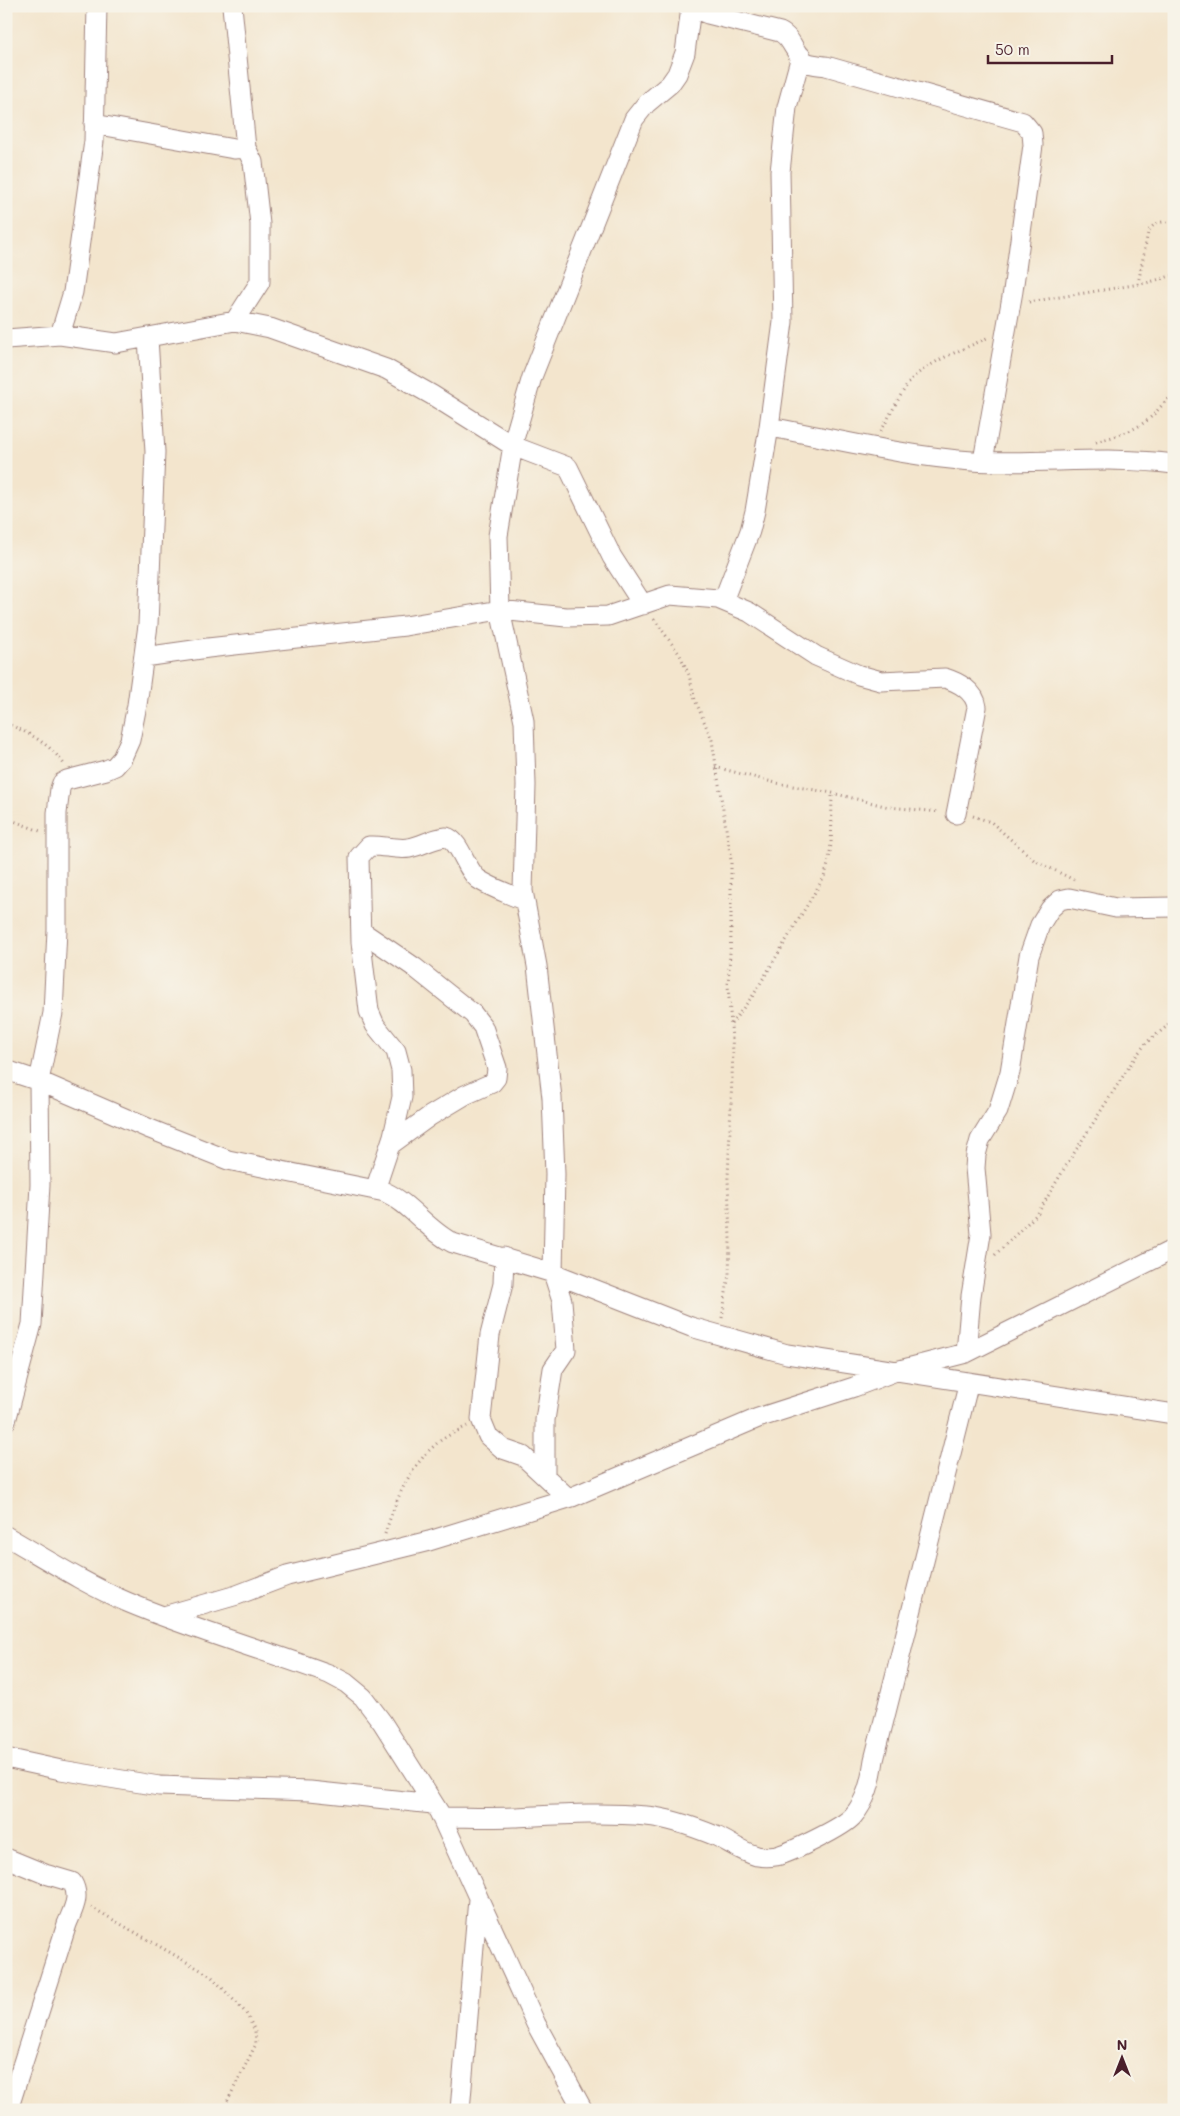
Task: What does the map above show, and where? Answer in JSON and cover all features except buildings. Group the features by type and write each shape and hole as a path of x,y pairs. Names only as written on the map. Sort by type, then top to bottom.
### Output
{"street":[{"path":"60,335 73,292 78,263 94,124 96,6"},
{"path":"232,6 246,148 253,162 260,224 260,282 235,321"},
{"path":"545,1476 545,1420 550,1386 553,1369 566,1350 562,1302 553,1273 554,1119 537,966 525,901 522,860 526,785 524,721 500,610 498,536 513,446 532,377 627,134 634,120 646,104 670,84 677,74 685,53 689,7 708,14 780,32 791,40 807,62 1022,122 1029,128 1033,145 1011,304 983,461"},
{"path":"723,602 750,531 769,427 783,322 780,172 788,107 801,56"},
{"path":"94,124 234,149 246,148"},
{"path":"6,339 60,335 116,343 235,321 270,328 386,369 432,394 513,446 568,467 612,557 643,604"},
{"path":"6,1421 32,1324 40,1185 39,1081 53,1013 60,789 62,783 73,777 106,770 115,766 122,758 130,740 144,657 148,625 155,452 148,338"},
{"path":"769,427 922,456 983,461 1122,460 1174,464"},
{"path":"144,657 405,626 500,610 566,617 608,616 670,596 718,599 749,612 816,656 859,674 882,681 945,678 954,681 969,691 975,698 977,707 956,814"},
{"path":"375,1190 390,1145 402,1097 401,1070 396,1051 375,1025 369,1011 361,931 358,863 361,853 369,846 405,849 418,847 434,838 451,838 464,861 478,879 525,901"},
{"path":"966,1353 970,1296 981,1234 975,1168 976,1155 980,1140 998,1111 1010,1072 1029,956 1040,925 1050,908 1060,900 1069,898 1116,908 1174,907"},
{"path":"361,931 414,967 474,1014 483,1027 497,1068 496,1078 492,1083 465,1095 390,1145"},
{"path":"6,1070 39,1081 150,1130 228,1160 375,1190 397,1198 438,1235 453,1243 553,1273 691,1327 720,1336 788,1354 1174,1414"},
{"path":"164,1616 236,1595 287,1576 429,1541 568,1498 758,1418 854,1387 896,1371 966,1353 1174,1249"},
{"path":"504,1257 503,1284 490,1335 481,1419 488,1436 503,1448 523,1456 568,1498"},
{"path":"6,1758 61,1770 160,1786 310,1791 437,1810 512,1817 590,1813 648,1816 667,1820 716,1836 749,1853 764,1857 777,1856 795,1849 852,1817 859,1808 870,1782 969,1382"},
{"path":"6,1536 59,1567 118,1597 164,1616 286,1658 346,1683 364,1696 437,1810 536,2024 583,2110"},
{"path":"6,1858 44,1874 72,1882 78,1898 67,1924 8,2110"},
{"path":"460,2110 478,1899"}],"path":[{"path":"1138,284 1148,232 1151,226 1157,222 1174,222"},
{"path":"1011,304 1062,298 1138,284 1174,275"},
{"path":"871,446 915,375 949,356 1006,329"},
{"path":"1091,443 1139,426 1151,418 1168,398 1174,394"},
{"path":"643,604 680,654 689,674 695,700 712,740 731,860 728,985 733,1052 728,1178 730,1248 729,1274 720,1336"},
{"path":"6,723 29,733 53,749 73,777"},
{"path":"715,767 776,783 832,793 889,807 979,817 991,822 1034,860 1080,883"},
{"path":"731,1025 754,994 824,877 829,863 832,793"},
{"path":"6,818 57,838"},
{"path":"975,1275 1038,1213 1136,1056 1147,1042 1166,1027 1174,1017"},
{"path":"379,1554 403,1485 417,1466 434,1446 481,1419"},
{"path":"78,1898 96,1912 212,1976 246,2013 255,2032 256,2044 223,2110"}]}
